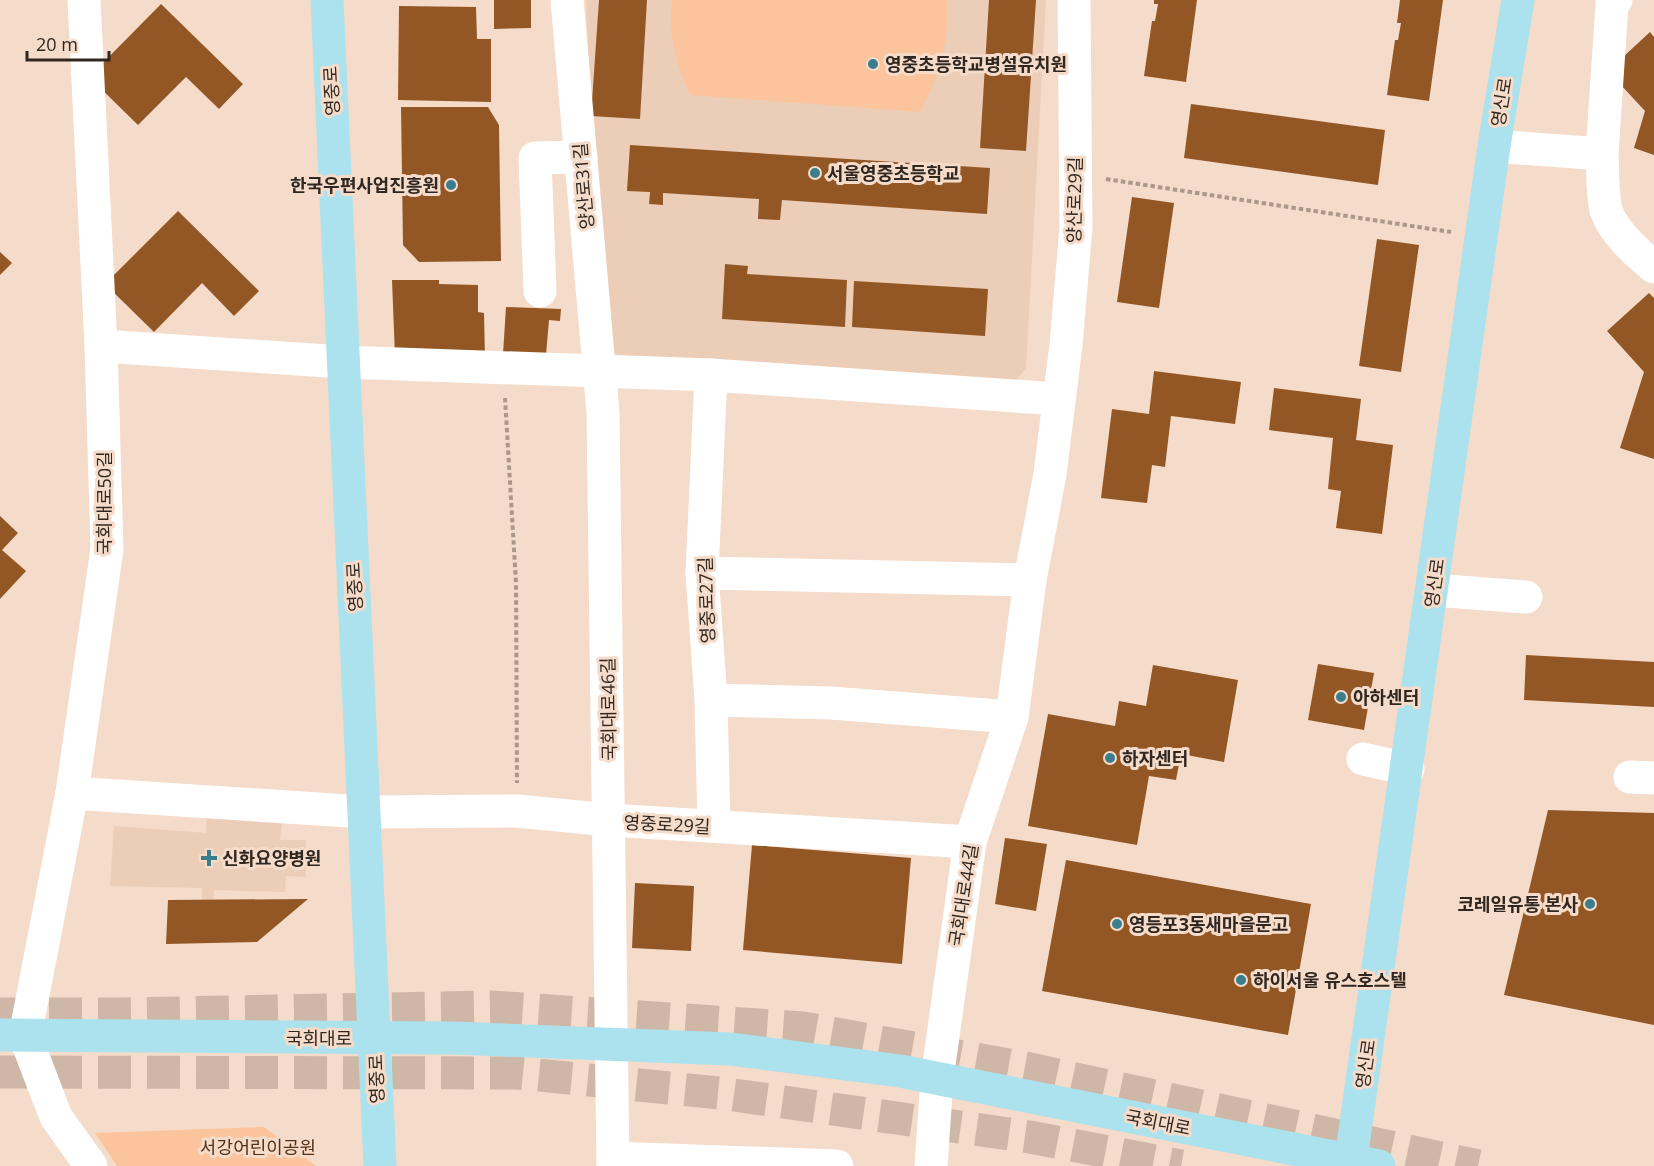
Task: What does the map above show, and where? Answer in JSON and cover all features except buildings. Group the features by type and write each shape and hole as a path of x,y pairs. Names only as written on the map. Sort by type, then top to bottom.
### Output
{"main road":[{"name":"영중로","path":"327,0 380,1166"},
{"name":"영신로","path":"1360,1164 1408,769 1494,146 1518,0"},
{"name":"국회대로","path":"12,1036 453,1038 730,1048 900,1071 1360,1164"}],"street":[{"name":"국회대로50길","path":"12,1036 72,793 106,549 101,346 84,0"},
{"name":"양산로31길","path":"567,0 600,372"},
{"name":"양산로29길","path":"1058,399 1076,227 1074,0"},
{"path":"1616,0 1612,4 1602,154 1606,209 1625,240 1654,267"},
{"path":"1494,146 1602,154"},
{"path":"540,291 535,158 581,157"},
{"path":"101,346 343,362 711,375 1058,399"},
{"name":"국회대로46길","path":"600,372 612,1045"},
{"name":"영중로27길","path":"711,375 702,573 711,700 714,826"},
{"name":"국회대로44길","path":"937,1079 970,842 1012,717 1030,580 1050,474 1058,399"},
{"path":"702,573 1030,580"},
{"path":"1433,590 1526,597"},
{"path":"711,700 831,703 1012,717"},
{"path":"1363,759 1408,769"},
{"path":"72,793 364,812"},
{"name":"영중로29길","path":"364,812 517,811 609,820 970,842"},
{"path":"12,1036 56,1117 91,1166"},
{"path":"612,1045 613,1162 837,1166"},
{"path":"931,1166 937,1079"}],"path":[{"path":"1076,175 1482,237"},
{"path":"503,368 516,584 517,811"}],"shaded area":[{"name":"서울영중초등학교","path":"586,0 1046,0 1026,368 1013,384 619,365 600,347"},
{"name":"신화요양병원","path":"207,815 282,821 280,840 306,840 306,877 286,876 285,892 214,890 213,901 202,900 202,888 110,886 114,826 206,833"}],"green space":[{"path":"672,0 947,0 947,29 938,72 920,112 690,95 674,49 671,25"},
{"name":"서강어린이공원","path":"264,1127 316,1166 117,1166 95,1133"}],"tunnel":[{"path":"0,1014 492,1007 803,1028 1025,1068 1478,1166"},
{"path":"0,1072 518,1073 720,1093 1030,1137 1181,1166"}],"place":[{"name":"영중초등학교병설유치원","path":"873,64"},
{"name":"서울영중초등학교","path":"815,173"},
{"name":"한국우편사업진흥원","path":"451,185"},
{"name":"아하센터","path":"1341,697"},
{"name":"하자센터","path":"1110,758"},
{"name":"신화요양병원","path":"209,858"},
{"name":"코레일유통 본사","path":"1590,904"},
{"name":"영등포3동새마을문고","path":"1117,924"},
{"name":"하이서울 유스호스텔","path":"1241,980"}]}
